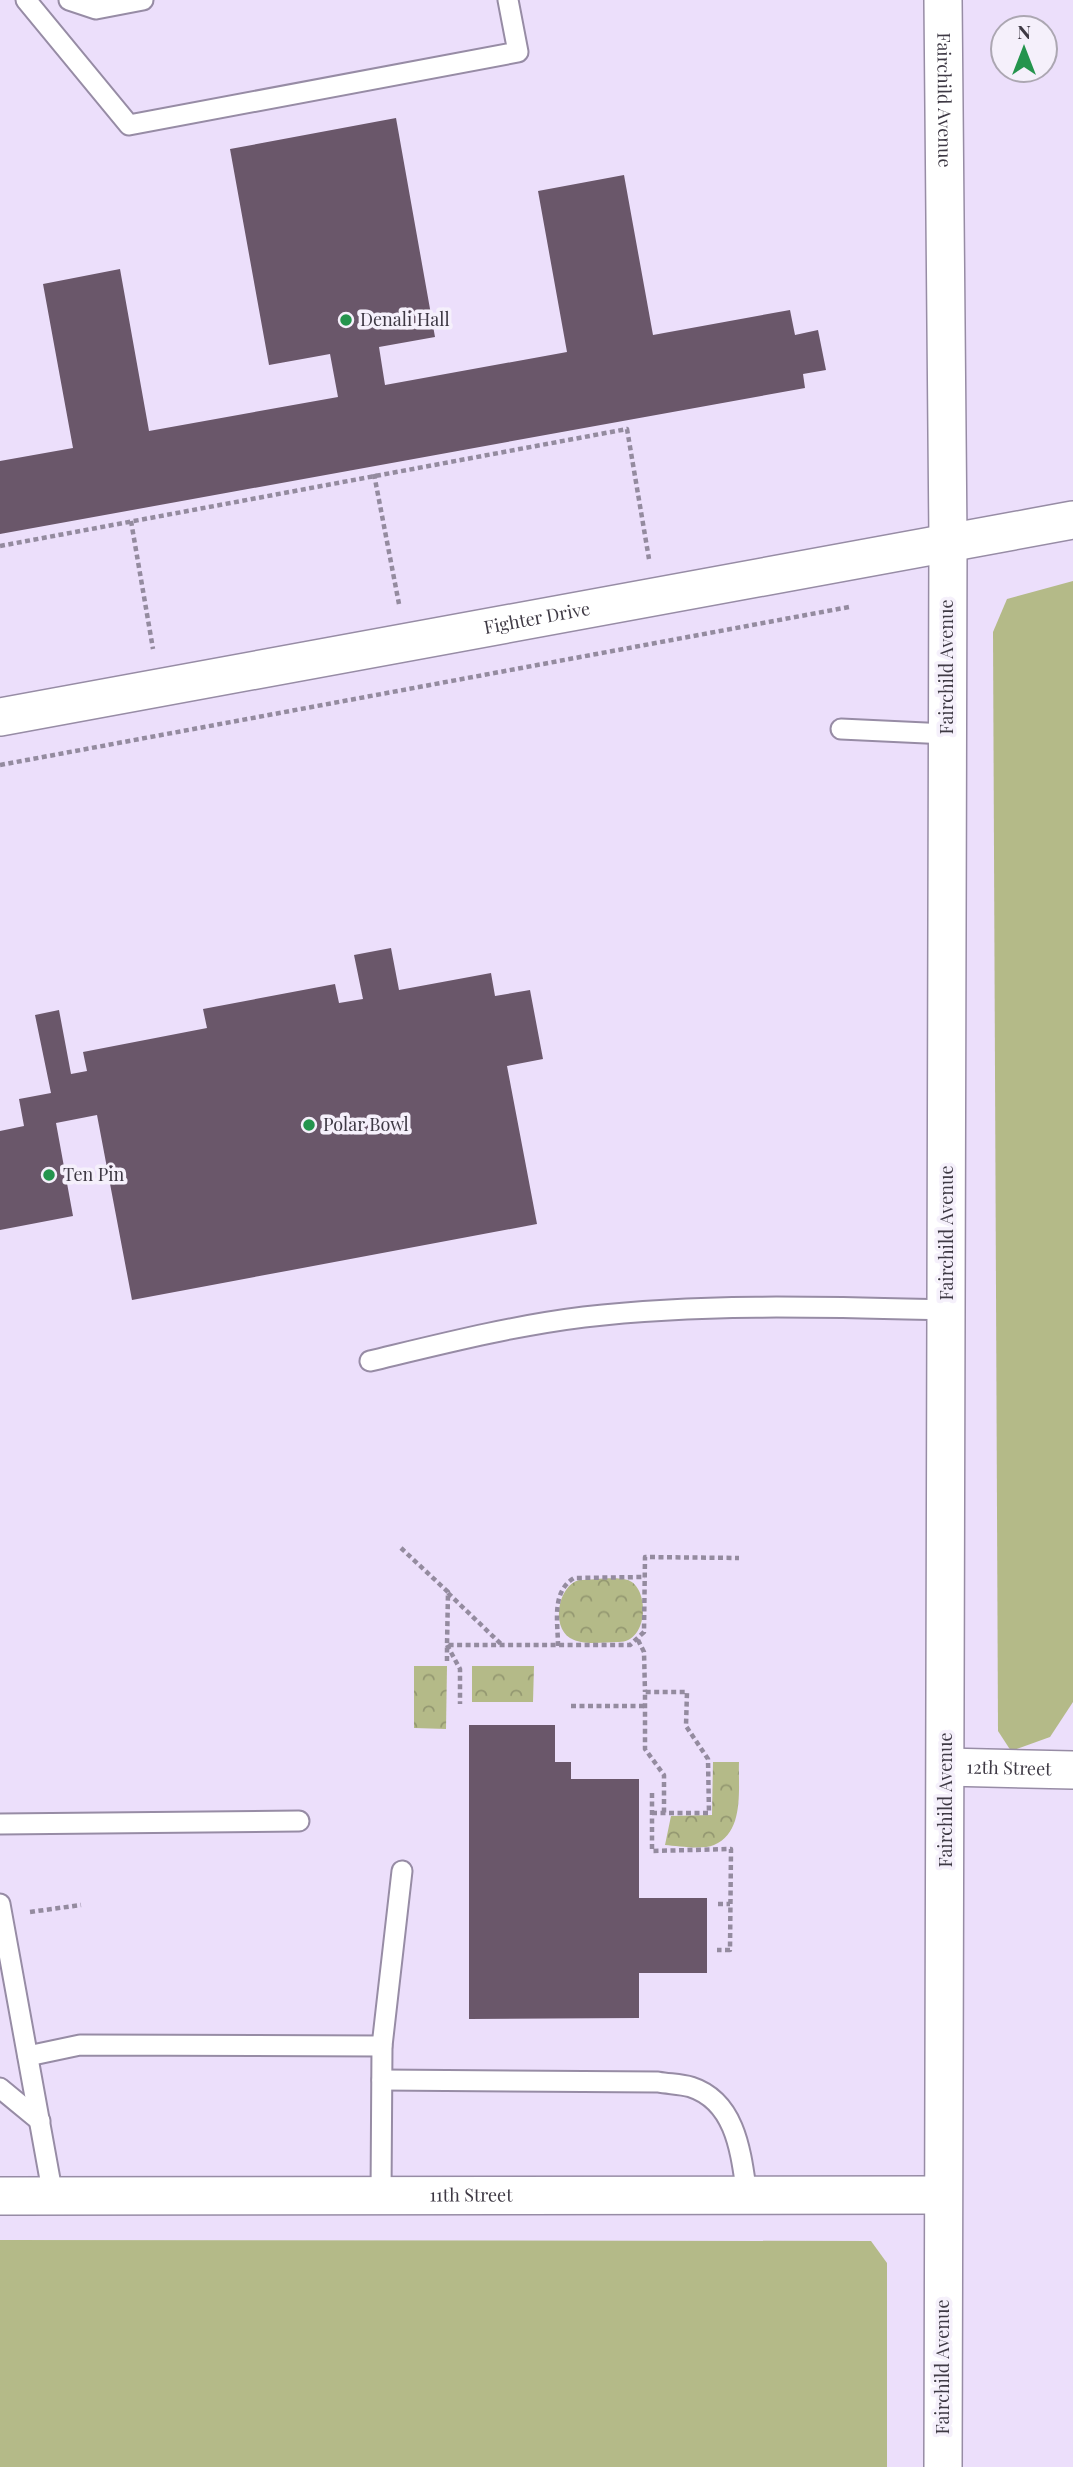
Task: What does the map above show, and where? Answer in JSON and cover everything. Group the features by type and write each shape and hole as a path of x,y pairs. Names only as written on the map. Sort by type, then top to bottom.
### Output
{"street":[{"name":"Fairchild Avenue","path":"943,0 948,540 943,2467"},
{"name":"Fighter Drive","path":"0,717 948,540 1073,520"},
{"name":"12th Street","path":"946,1767 1073,1770"},
{"name":"11th Street","path":"0,2196 942,2195"}],"lane":[{"path":"26,0 129,125 518,52 508,0"},
{"path":"69,0 96,9 143,0"},
{"path":"841,729 947,734"},
{"path":"370,1361 501,1330 586,1317 816,1307 947,1310"},
{"path":"0,1824 299,1821"},
{"path":"381,2195 382,2046 402,1871"},
{"path":"1,1911 53,2196"},
{"path":"28,2056 80,2045 382,2046"},
{"path":"382,2080 658,2082 691,2087 719,2104 739,2139 747,2195"},
{"path":"0,2088 40,2121"}],"path":[{"path":"0,546 374,474 627,429 649,559"},
{"path":"374,474 400,605"},
{"path":"131,521 153,649"},
{"path":"0,765 849,607"},
{"path":"401,1548 503,1646"},
{"path":"447,1646 622,1646 638,1640 645,1623 645,1557 739,1558"},
{"path":"558,1646 558,1597 566,1583 574,1577 645,1577"},
{"path":"447,1661 448,1592"},
{"path":"638,1640 644,1652 645,1749 664,1775 664,1813"},
{"path":"447,1646 460,1669 460,1704"},
{"path":"645,1692 687,1692 686,1726 708,1759 709,1813 652,1813"},
{"path":"572,1706 645,1706"},
{"path":"664,1796 652,1794 652,1851 731,1849 730,1951 717,1951"},
{"path":"718,1904 730,1904"},
{"path":"1,1911 81,1905"}],"green space":[{"path":"1073,581 1073,1702 1050,1737 1011,1751 998,1731 993,632 1007,599"},
{"path":"617,1578 628,1580 635,1585 643,1603 641,1625 636,1634 628,1640 618,1642 587,1643 570,1638 560,1625 559,1607 566,1590 579,1580"},
{"path":"414,1666 447,1666 446,1729 414,1728"},
{"path":"472,1666 534,1666 533,1702 472,1702"},
{"path":"713,1762 739,1762 738,1808 731,1830 724,1839 714,1845 665,1845 671,1816 712,1815"},
{"path":"0,2240 871,2241 887,2263 887,2467 0,2467"}],"building":[{"name":"Denali Hall","path":"396,118 435,337 379,347 385,385 567,352 538,191 624,175 653,335 790,310 795,335 818,330 826,370 803,374 805,388 0,534 0,461 73,448 43,284 120,269 149,431 338,397 330,354 269,365 230,149"},
{"name":"Polar Bowl","path":"391,948 399,990 491,973 495,996 530,990 543,1059 507,1066 537,1224 132,1300 97,1115 56,1123 73,1216 0,1230 0,1131 24,1126 19,1099 51,1093 35,1015 59,1010 71,1074 87,1071 83,1052 207,1028 203,1009 335,984 339,1003 363,999 354,955"},
{"path":"469,1725 555,1725 555,1762 571,1762 571,1779 639,1779 639,1898 707,1898 707,1973 639,1973 639,2018 469,2019"}],"place":[{"name":"Denali Hall","path":"346,320"},
{"name":"Polar Bowl","path":"309,1125"},
{"name":"Ten Pin","path":"49,1175"}]}
